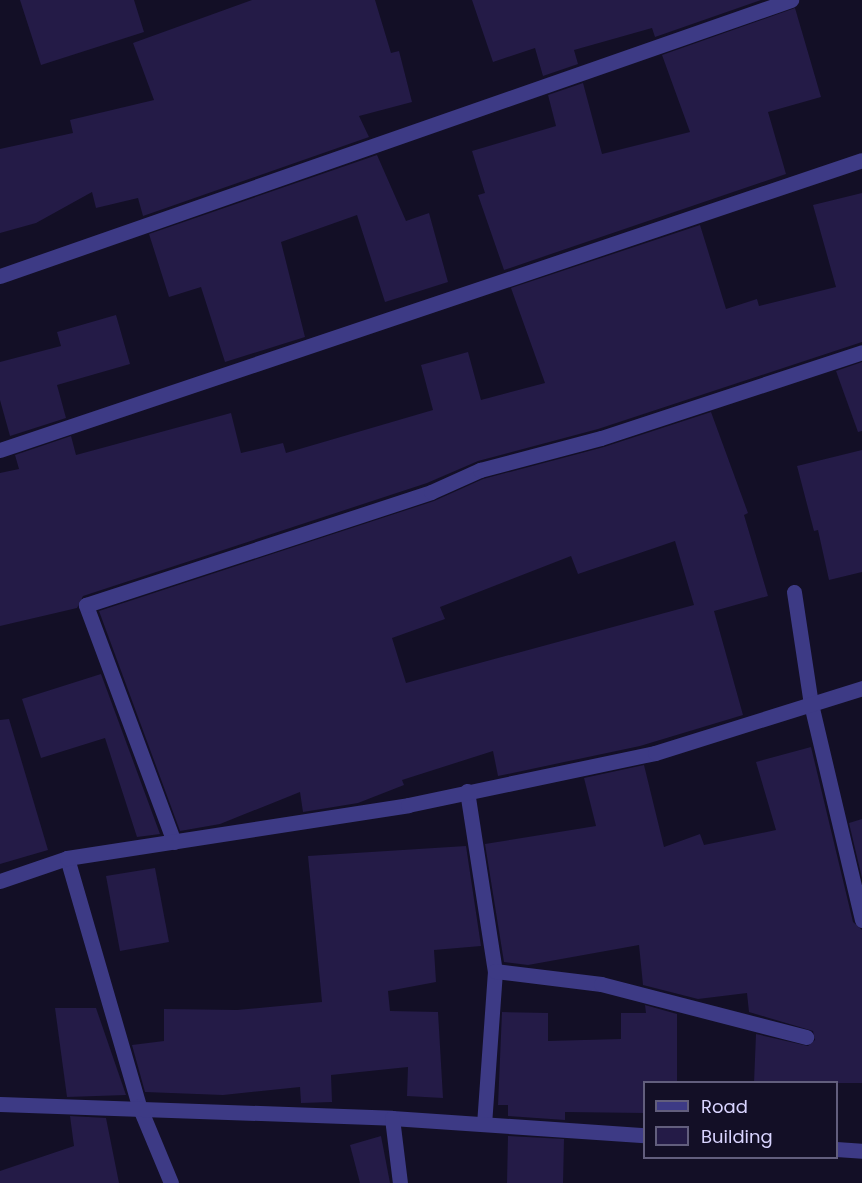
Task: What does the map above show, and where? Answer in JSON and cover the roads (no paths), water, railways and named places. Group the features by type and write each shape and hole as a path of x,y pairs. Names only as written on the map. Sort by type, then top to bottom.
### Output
{"street":[{"path":"0,276 791,0"},
{"path":"0,450 862,160"},
{"path":"174,842 86,605 431,492 480,470 644,425 862,352"},
{"path":"794,592 811,704 862,920"},
{"path":"0,881 67,858 408,805 655,753 862,688"},
{"path":"468,791 495,970 484,1124"},
{"path":"67,858 139,1107 171,1183"},
{"path":"495,970 601,984 806,1037"},
{"path":"0,1104 139,1107 392,1118 643,1135"},
{"path":"392,1118 400,1183"},
{"path":"838,1149 862,1151"}]}
